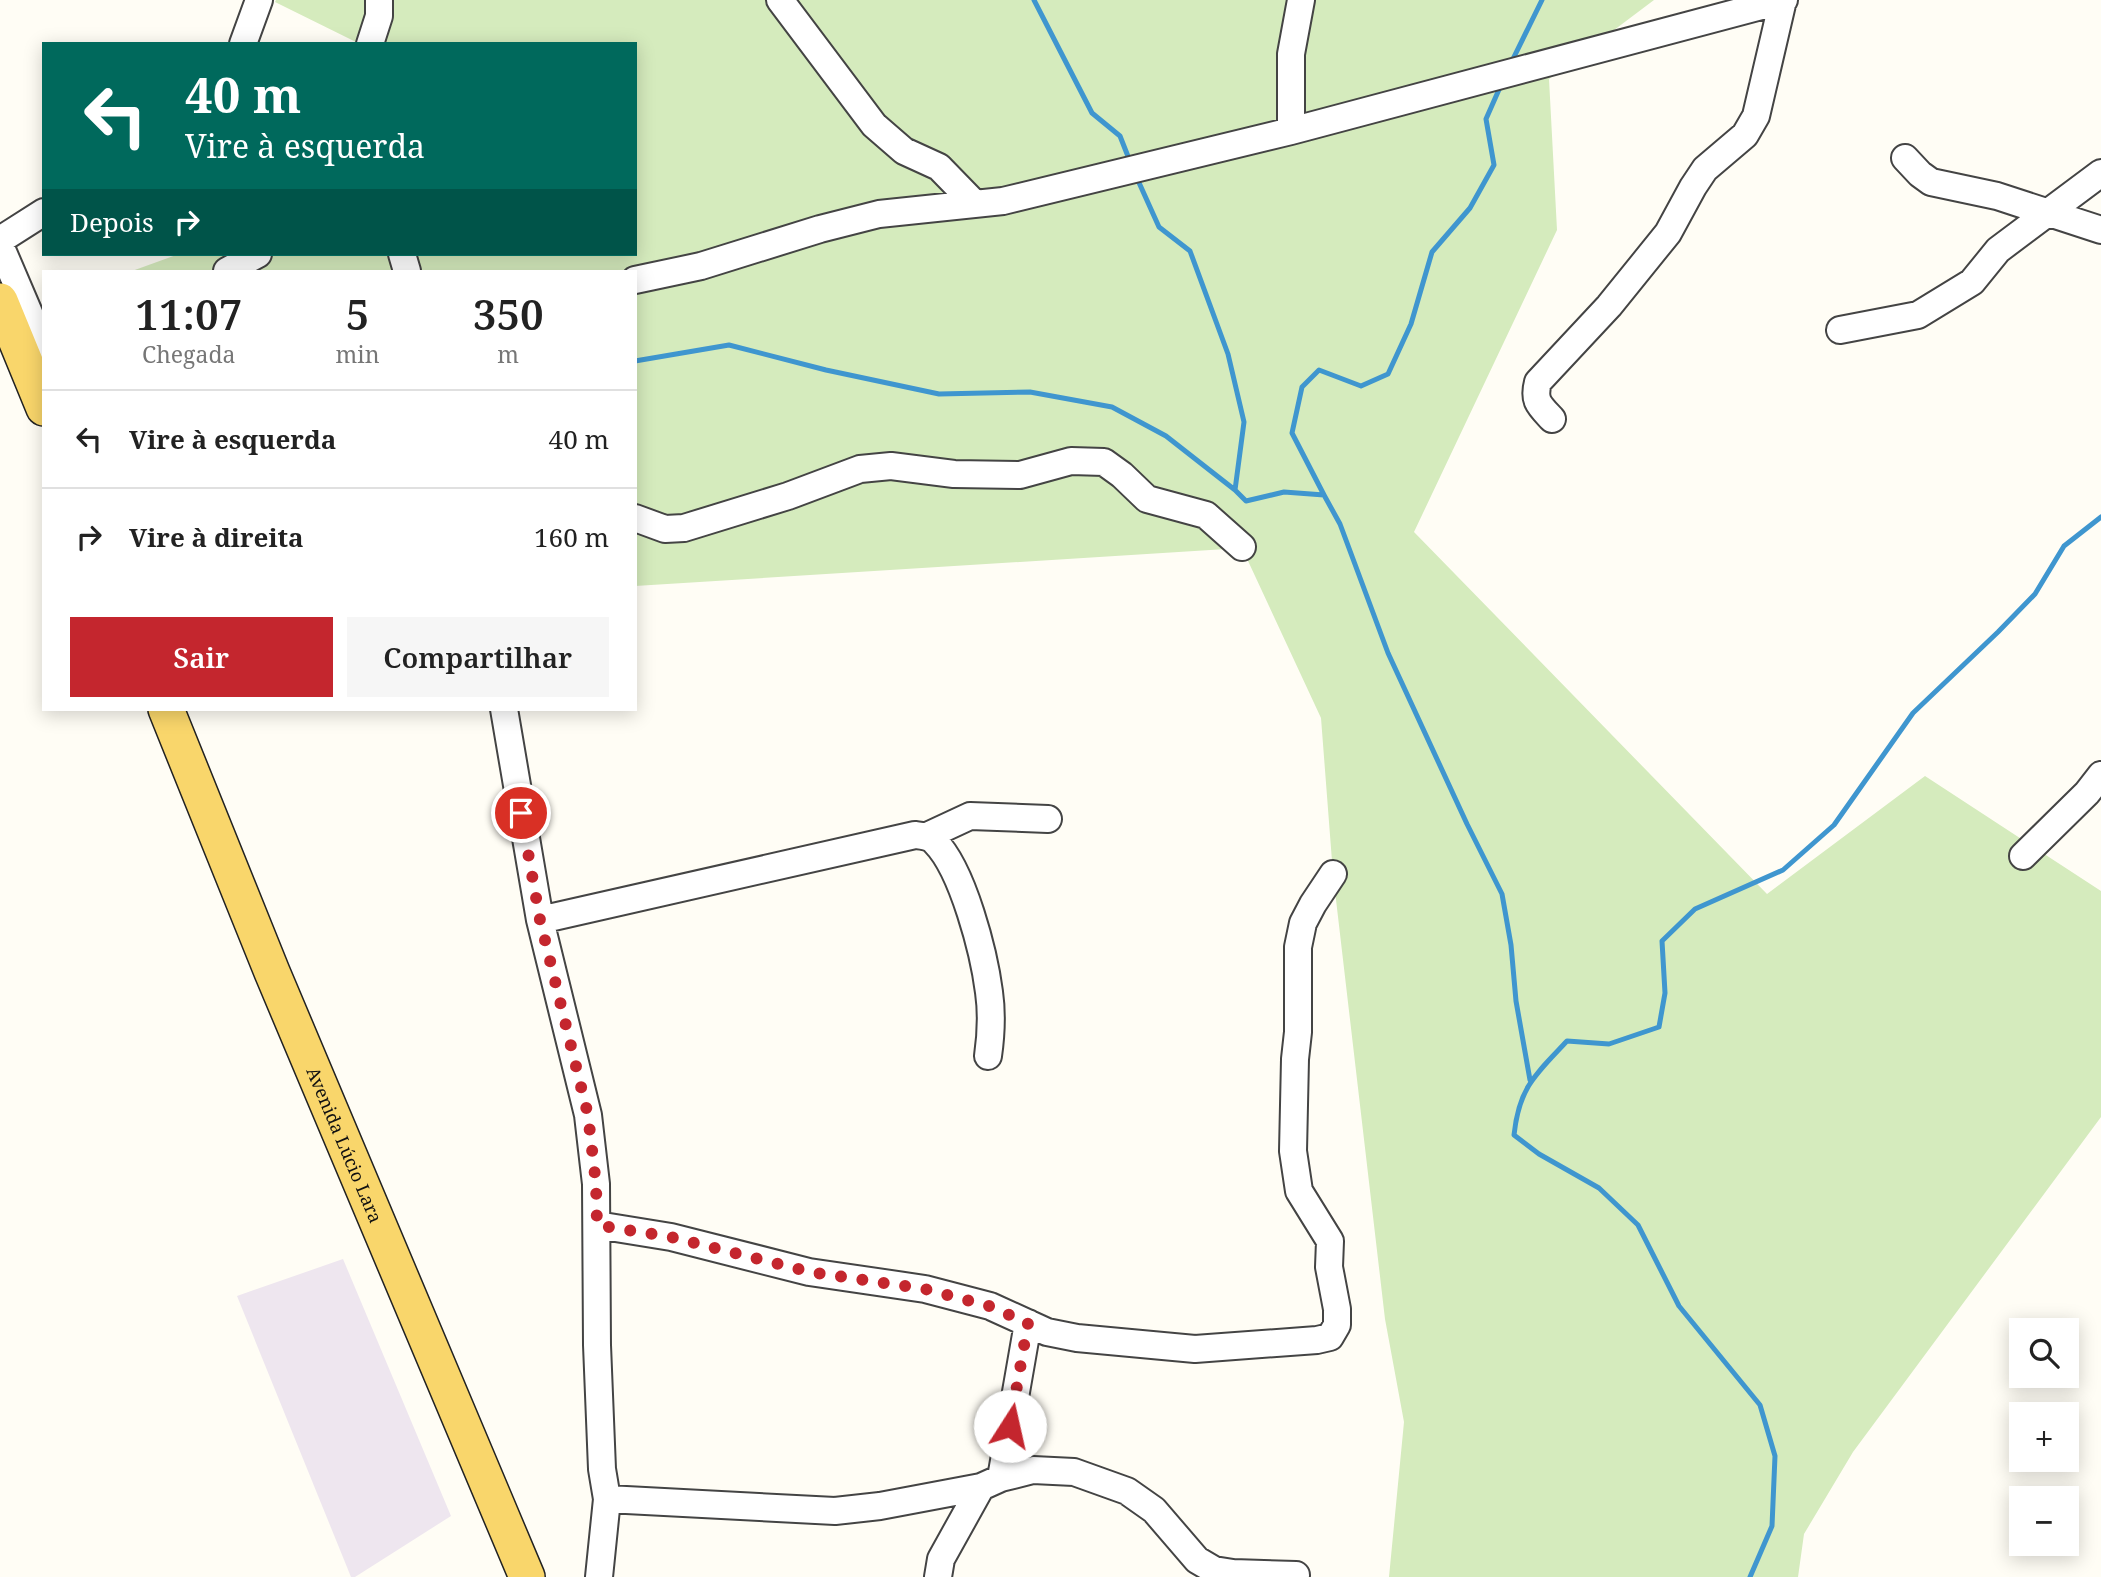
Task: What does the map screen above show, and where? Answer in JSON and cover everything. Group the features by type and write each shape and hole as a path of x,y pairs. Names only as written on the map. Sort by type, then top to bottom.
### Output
{"main road":[{"path":"0,301 42,403"},
{"name":"Avenida Lúcio Lara","path":"167,711 272,972 527,1577"}],"street":[{"path":"244,42 259,0"},
{"path":"371,42 379,16 379,0"},
{"path":"780,0 874,125 904,151 939,167 975,204"},
{"path":"1290,131 1291,54 1301,0"},
{"path":"637,280 701,266 820,229 879,214 1003,201 1290,131 1783,0 1756,117 1745,135 1705,169 1668,233 1609,306 1538,382 1535,394 1539,405 1552,419"},
{"path":"1905,158 1931,182 1997,196 2101,229"},
{"path":"1840,330 1918,315 1972,282 1998,250 2101,173"},
{"path":"41,334 0,243 42,213"},
{"path":"229,270 254,256"},
{"path":"637,519 665,529 684,528 788,496 860,469 891,466 954,474 1020,475 1071,461 1104,462 1147,499 1206,515 1242,547"},
{"path":"504,711 540,920 588,1115 596,1184 597,1345 602,1469 607,1499 599,1577"},
{"path":"2023,856 2087,793 2101,775"},
{"path":"927,836 970,816 1048,819"},
{"path":"540,920 915,835 927,836 935,841 954,870 970,908 989,992 991,1027 988,1056"},
{"path":"597,1225 671,1237 810,1272 925,1289 989,1306 1046,1332 1077,1338 1195,1349 1329,1337 1337,1325 1337,1309 1329,1267 1330,1241 1299,1191 1293,1151 1298,947 1303,923 1312,904 1333,874"},
{"path":"938,1577 941,1559 991,1482 1028,1323"},
{"path":"607,1499 835,1511 880,1506 1033,1470 1074,1472 1127,1491 1154,1510 1197,1560 1214,1570 1296,1575"}],"shaded area":[{"path":"343,1259 451,1516 355,1577 351,1577 237,1296"}],"green space":[{"path":"1654,0 1549,79 1557,230 1414,532 1767,894 1925,776 2101,891 2101,1117 1853,1452 1804,1534 1798,1577 1389,1577 1404,1422 1385,1319 1333,874 1321,718 1242,548 637,586 637,270 135,270 173,256 637,256 637,42 356,42 275,2"}],"waterway":[{"path":"1034,0 1092,113 1120,136 1131,164"},
{"path":"1511,63 1542,0"},
{"path":"1324,495 1292,433 1302,387 1319,370 1361,386 1388,374 1411,324 1432,252 1470,208 1494,165 1486,119 1501,85"},
{"path":"1136,176 1159,227 1190,251 1228,354 1244,422 1235,490 1246,501 1284,492 1324,495 1340,524 1388,653 1502,894 1530,1080"},
{"path":"637,361 729,345 826,370 939,394 1030,392 1112,407 1166,436 1235,490"},
{"path":"1750,1577 1772,1526 1775,1456 1760,1405 1679,1306 1638,1225 1599,1188 1539,1154 1514,1135 1520,1105 1531,1082 1567,1041 1609,1044 1659,1027 1665,993 1662,941 1695,909 1783,870 1834,825 1913,713 2035,594 2064,546 2101,517"}],"route":[{"path":"521,813 540,920 588,1115 596,1184 597,1225 671,1237 810,1272 925,1289 989,1306 1028,1323 1010,1426"}]}
